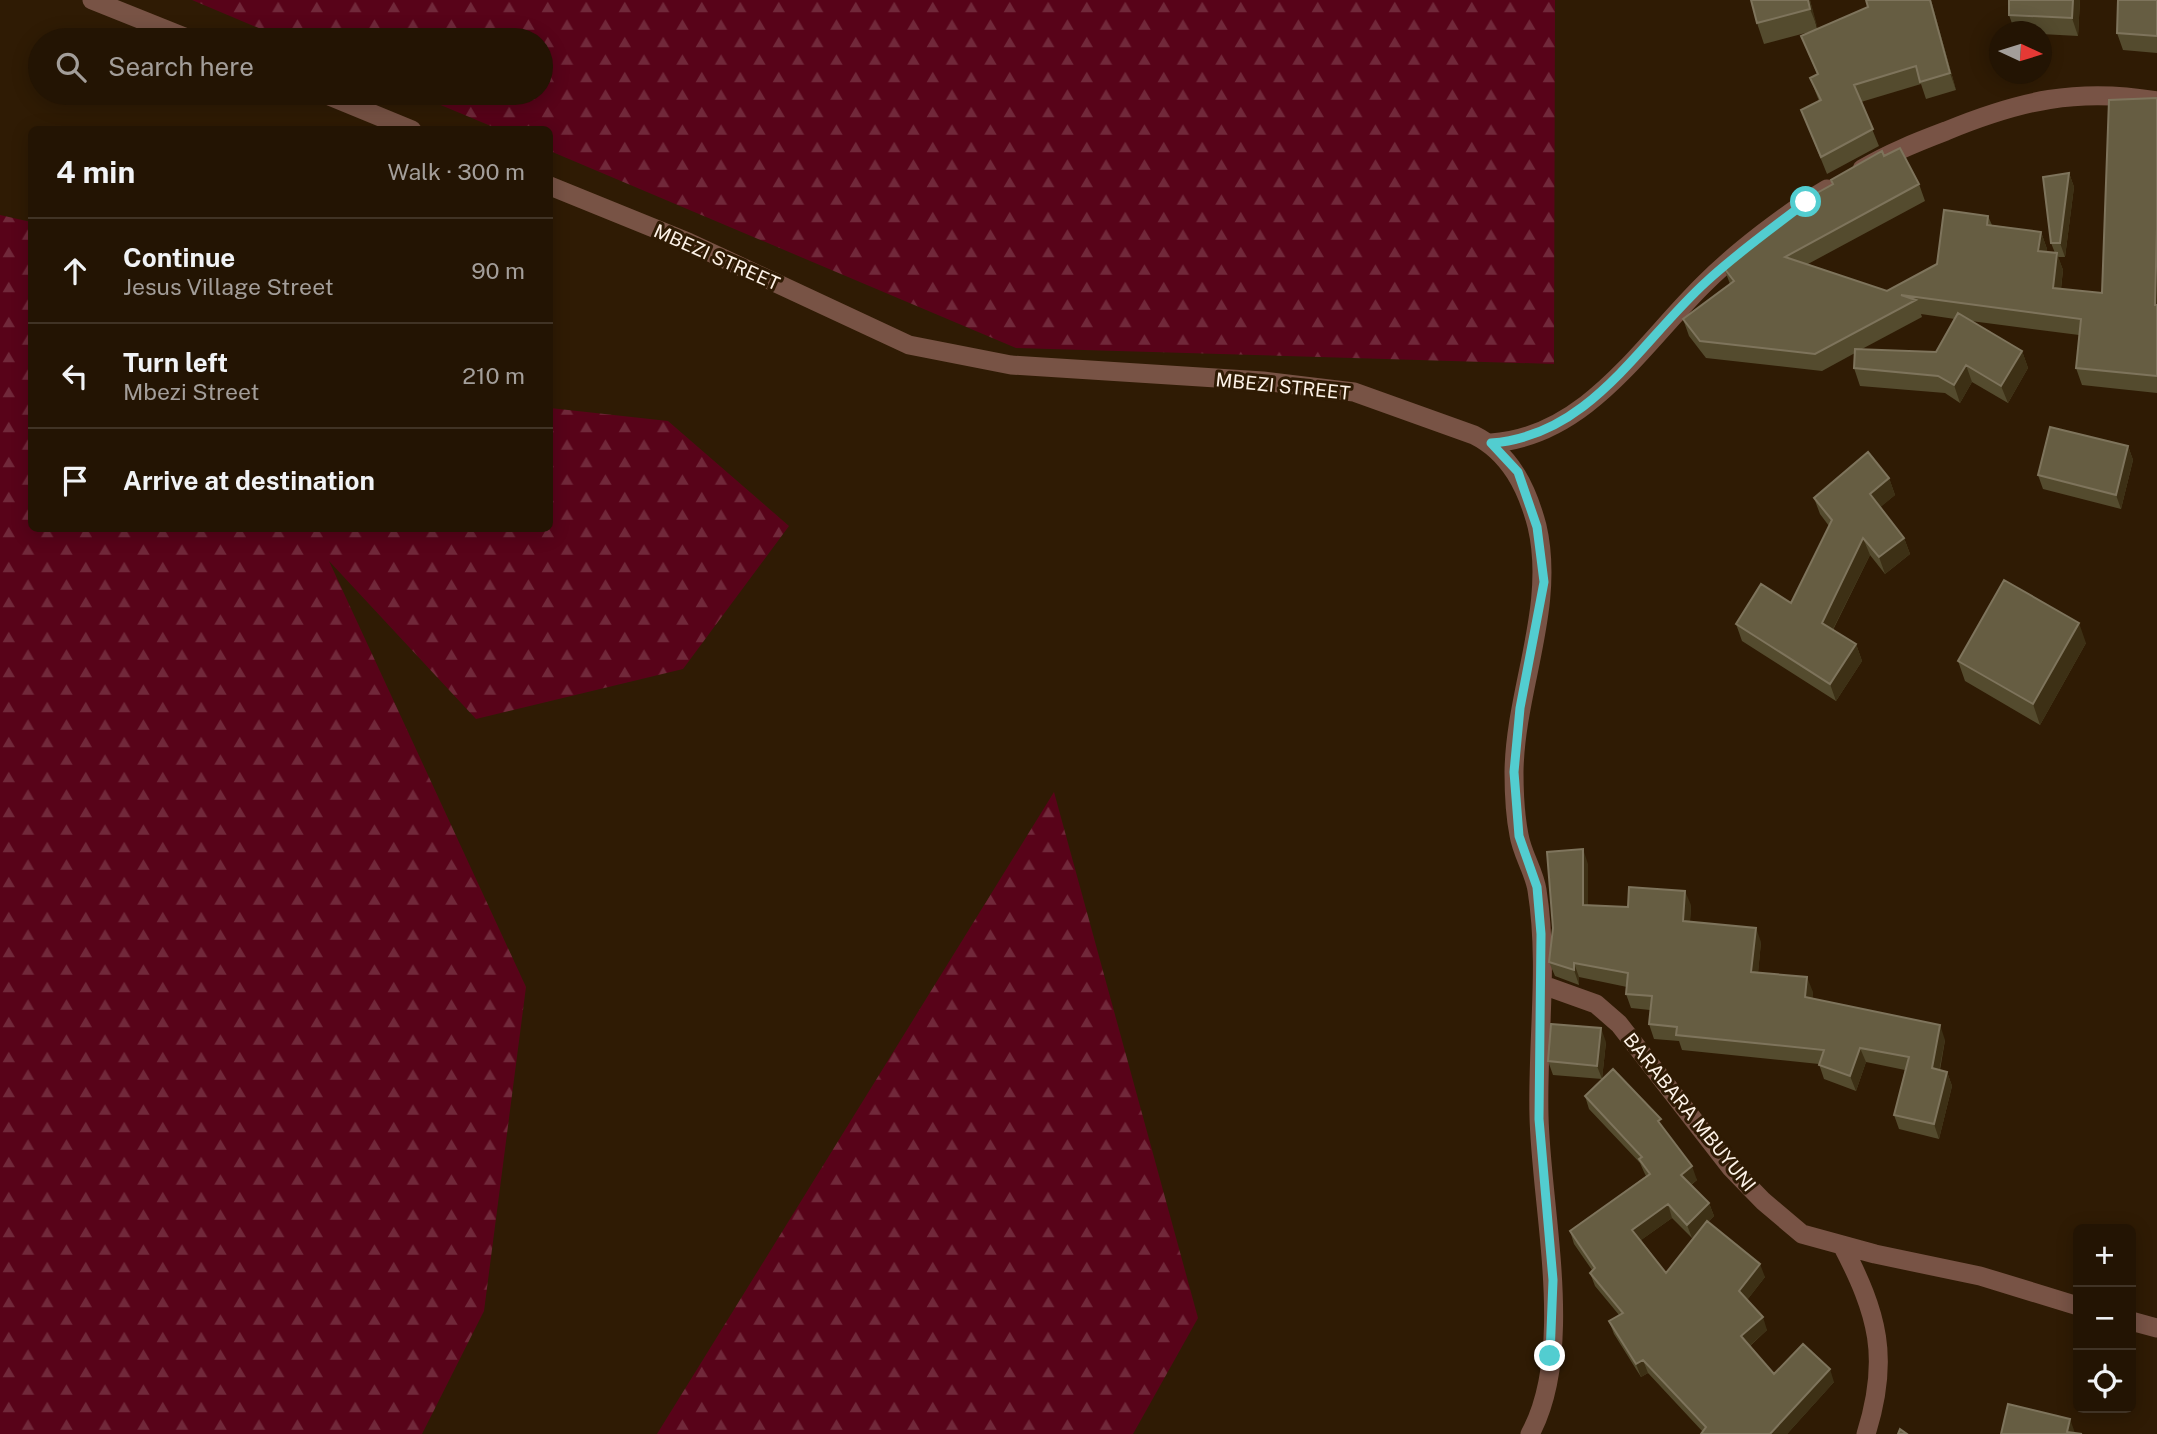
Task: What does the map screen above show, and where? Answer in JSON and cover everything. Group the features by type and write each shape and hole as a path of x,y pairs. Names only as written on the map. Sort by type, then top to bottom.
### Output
{"street":[{"path":"92,0 162,28"},
{"path":"1491,443 1512,442 1545,432 1584,408 1705,282 1806,202 1887,155 2004,107 2050,97 2118,94 2157,101"},
{"path":"351,105 402,126"},
{"name":"MBEZI STREET","path":"553,187 688,242 909,345 1011,365 1263,381 1354,392 1491,443 1518,472 1537,527 1544,582 1520,708 1514,772 1519,836 1537,887 1543,985 1538,1035 1539,1119 1553,1280 1545,1402 1530,1434"},
{"name":"BARABARA MBUYUNI","path":"1543,985 1584,999 1619,1024 1700,1131 1763,1201 1802,1234 1980,1276 2073,1304"},
{"path":"1842,1245 1874,1313 1878,1342 1873,1413 1866,1434"},
{"path":"2136,1322 2157,1328"}],"green space":[{"path":"192,0 1555,0 1554,364 1016,348 553,152 553,126 491,126 441,105 553,105 553,28 258,28"},
{"path":"0,215 28,221 28,532 553,532 553,408 668,421 789,526 683,669 476,719 329,561 526,987 484,1311 422,1434 0,1434"},
{"path":"1054,792 1198,1318 1133,1434 657,1434"}],"building":[{"path":"1751,0 1808,0 1810,9 1757,23"},
{"path":"1866,0 1930,0 1950,73 1920,82 1916,66 1854,85 1873,129 1821,157 1801,110 1821,100 1810,78 1818,74 1801,36 1868,7"},
{"path":"2009,0 2073,0 2072,18 2009,15"},
{"path":"2118,0 2157,0 2157,36 2117,33"},
{"path":"2157,98 2157,376 2076,368 2081,319 1901,295 1916,300 1815,354 1700,341 1683,319 1734,281 1724,268 1817,193 1833,184 1831,180 1882,151 1884,156 1900,148 1919,184 1785,257 1887,291 1937,264 1944,210 1988,216 1987,225 2041,232 2038,251 2057,253 2053,288 2102,293 2109,100"},
{"path":"2069,173 2060,243 2051,243 2043,177"},
{"path":"1958,313 2022,351 2001,386 1966,365 1954,385 1938,376 1854,368 1855,349 1936,352"},
{"path":"2050,427 2128,446 2116,495 2038,475"},
{"path":"1868,452 1889,478 1870,494 1904,538 1879,557 1863,538 1822,623 1856,644 1830,684 1736,624 1761,584 1791,603 1832,520 1814,498"},
{"path":"2004,580 2079,623 2033,704 1958,661"},
{"path":"1583,849 1583,905 1628,907 1629,887 1685,891 1683,921 1756,928 1751,972 1807,977 1805,997 1940,1025 1932,1068 1947,1072 1934,1124 1894,1115 1909,1057 1860,1048 1850,1076 1819,1065 1824,1050 1676,1035 1677,1027 1649,1024 1652,996 1626,994 1628,973 1574,963 1574,970 1549,962 1553,928 1547,852"},
{"path":"1551,1024 1601,1028 1597,1066 1548,1061"},
{"path":"1613,1069 1661,1119 1658,1121 1692,1166 1681,1175 1709,1203 1687,1225 1668,1204 1632,1230 1666,1273 1707,1221 1760,1264 1739,1291 1763,1317 1741,1336 1774,1374 1803,1344 1830,1369 1770,1434 1701,1434 1706,1427 1643,1360 1636,1364 1609,1321 1623,1313 1590,1273 1595,1268 1570,1231 1650,1174 1639,1159 1642,1157 1585,1096"},
{"path":"2008,1404 2070,1419 2067,1432 2082,1434 2001,1434"}],"route":[{"path":"1550,1356 1553,1280 1539,1119 1538,1035 1543,985 1541,934 1537,887 1519,836 1514,772 1520,708 1544,582 1537,527 1518,472 1491,443 1512,442 1545,432 1584,408 1705,282 1806,202"}]}
